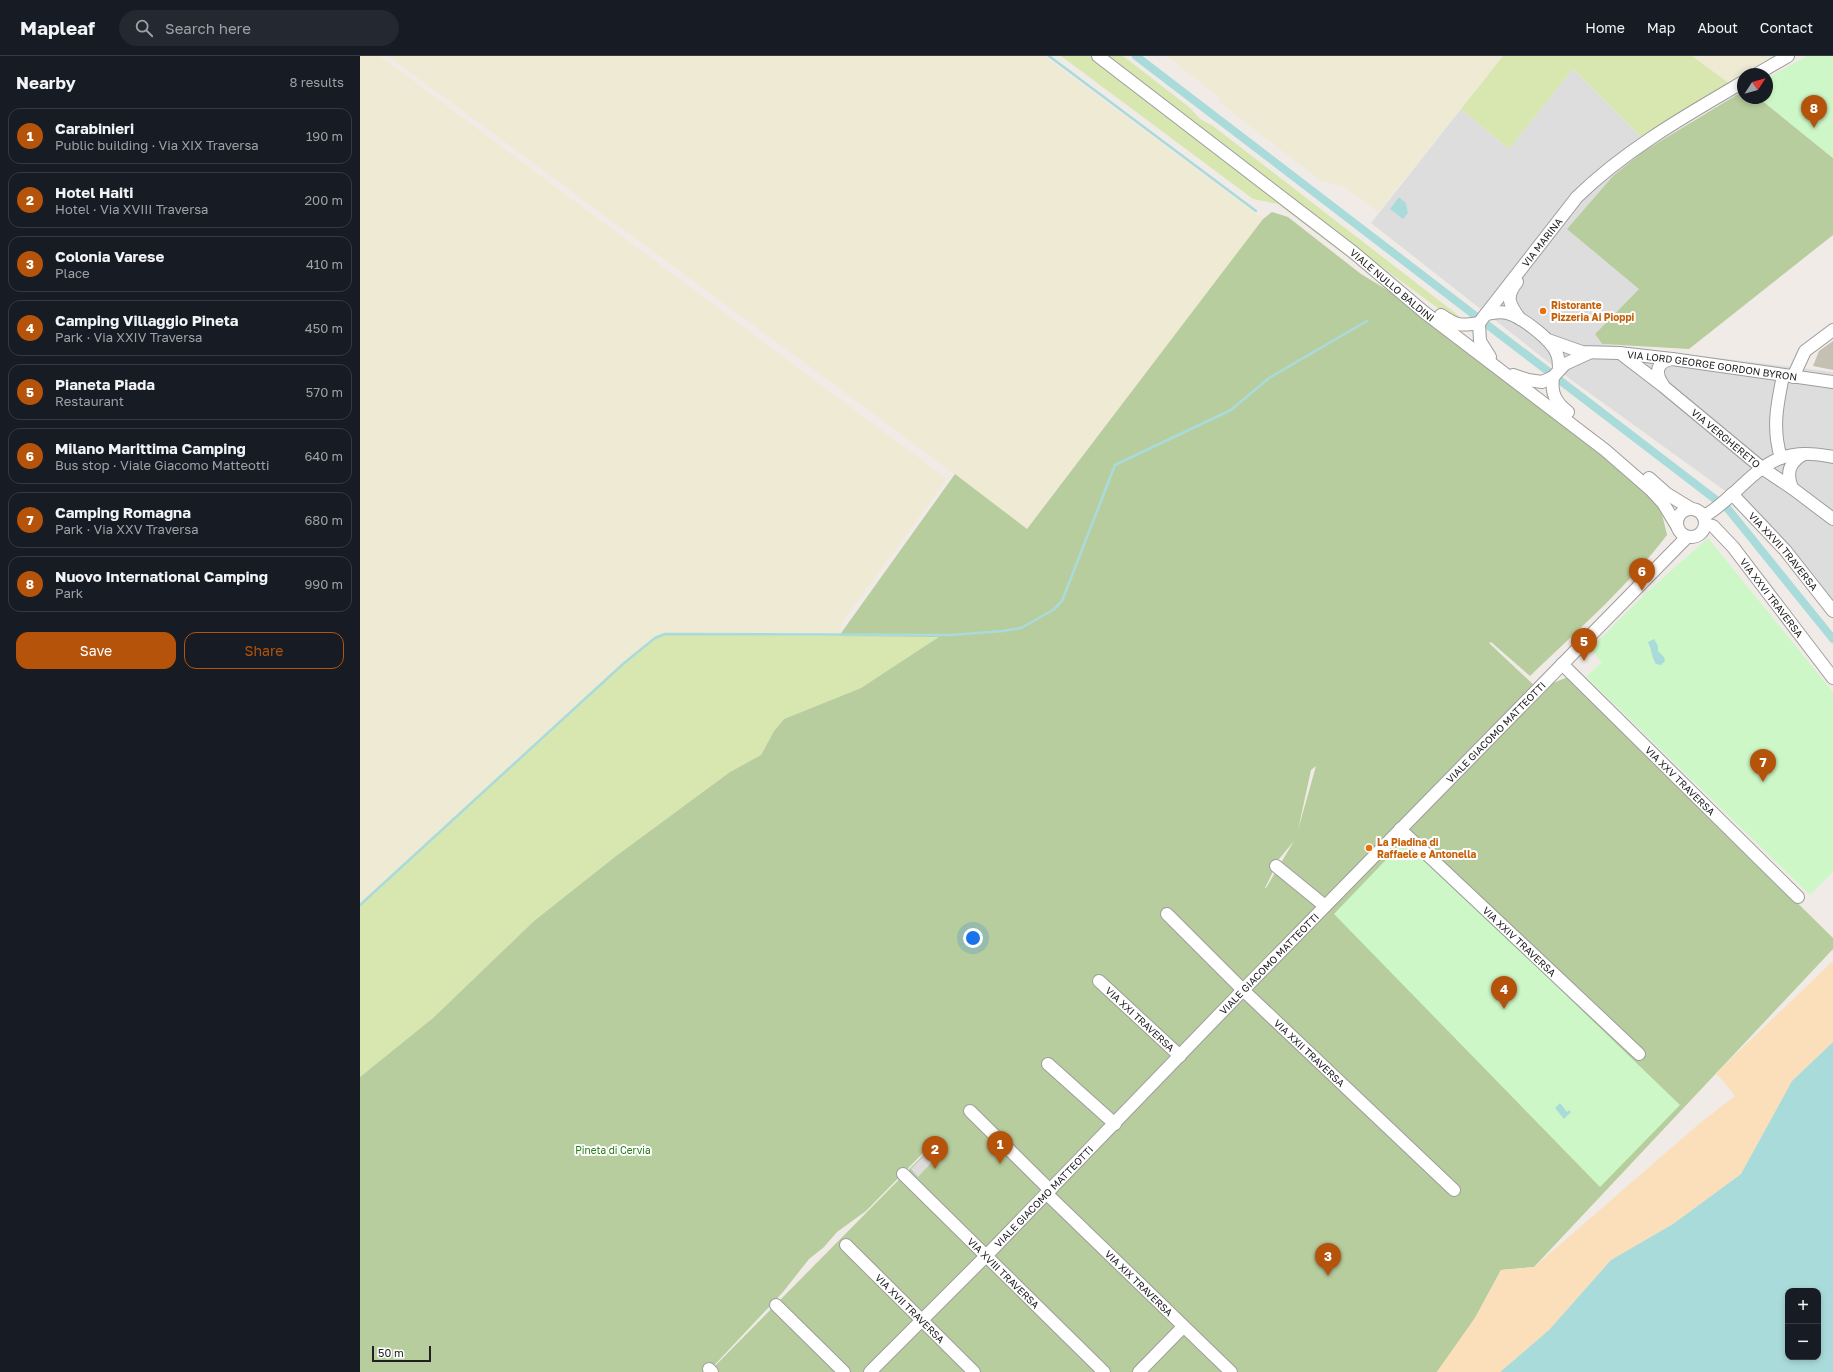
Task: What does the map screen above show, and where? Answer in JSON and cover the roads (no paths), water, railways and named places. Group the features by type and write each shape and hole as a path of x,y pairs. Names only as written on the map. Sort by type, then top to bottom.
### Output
{"street":[{"name":"VIALE NULLO BALDINI","path":"1098,56 1352,252 1424,312 1590,438 1651,490 1663,503 1681,532"},
{"path":"1767,68 1788,56"},
{"name":"VIA MARINA","path":"1482,318 1577,197 1601,175 1622,158 1699,108 1737,86"},
{"name":"VIA MARINA","path":"1520,319 1510,301 1511,290 1601,175"},
{"path":"1352,252 1460,326 1503,312 1520,319 1548,340 1557,354 1553,394 1556,401 1564,410 1628,460 1667,494 1690,508 1698,510 1708,517"},
{"path":"1482,318 1480,341 1487,353 1502,370 1535,382 1542,382 1556,374"},
{"path":"1781,458 1777,444 1775,414 1788,376 1805,351 1833,330"},
{"name":"VIA LORD GEORGE GORDON BYRON","path":"1548,340 1572,350 1590,353 1619,353 1672,359 1833,382"},
{"name":"VIA LORD GEORGE GORDON BYRON","path":"1556,374 1574,359 1590,353"},
{"name":"VIA VERGHERETO","path":"1619,353 1663,386 1762,468 1792,488 1833,519"},
{"path":"1663,386 1657,375 1658,368 1663,362 1672,359"},
{"path":"1690,508 1681,512 1676,521 1681,532 1692,537 1701,533 1708,517 1762,468 1781,458 1806,453 1833,457"},
{"path":"1792,488 1788,476 1791,465 1793,461 1806,453"},
{"name":"VIA XXVII TRAVERSA","path":"1731,495 1785,550 1833,611"},
{"name":"VIA XXVI TRAVERSA","path":"1708,517 1713,526 1733,547 1833,678"},
{"name":"VIALE GIACOMO MATTEOTTI","path":"870,1372 1115,1124 1243,990 1668,555 1681,532"},
{"name":"VIA XXV TRAVERSA","path":"1562,664 1798,897"},
{"name":"VIA XXIV TRAVERSA","path":"1400,830 1639,1054"},
{"path":"1276,866 1325,906"},
{"name":"VIA XXII TRAVERSA","path":"1167,914 1243,990 1454,1190"},
{"name":"VIA XXI TRAVERSA","path":"1099,982 1180,1056"},
{"path":"1048,1064 1115,1124"},
{"name":"VIA XIX TRAVERSA","path":"970,1112 1183,1327 1231,1372"},
{"name":"VIA XVIII TRAVERSA","path":"903,1174 1104,1372"},
{"name":"VIA XVII TRAVERSA","path":"846,1245 974,1372"},
{"path":"776,1305 844,1372"},
{"path":"1139,1372 1183,1327"}],"water":[{"path":"1399,197 1406,203 1408,213 1403,219 1390,209"},
{"path":"1654,639 1658,646 1658,651 1664,657 1665,661 1661,665 1656,664 1648,642"},
{"path":"1833,1042 1833,1372 1500,1372 1549,1330 1611,1260 1673,1224 1741,1174 1792,1081"},
{"path":"1560,1103 1567,1112 1569,1110 1571,1112 1564,1119 1555,1108"}],"waterway":[{"path":"1049,56 1256,211"},
{"path":"1136,56 1728,509 1833,639"},
{"path":"360,905 623,664 655,638 665,634 951,635 1021,628 1053,610 1062,601 1115,465 1231,410 1269,378 1367,321"}],"place":[{"name":"Nuovo International Camping","path":"1814,128"},
{"name":"Ristorante Pizzeria Ai Pioppi","path":"1543,311"},
{"name":"Milano Marittima Camping","path":"1642,591"},
{"name":"Pianeta Piada","path":"1584,661"},
{"name":"Camping Romagna","path":"1763,782"},
{"name":"La Piadina di Raffaele e Antonella","path":"1369,848"},
{"name":"Camping Villaggio Pineta","path":"1504,1009"},
{"name":"Carabinieri","path":"1000,1164"},
{"name":"Hotel Haiti","path":"935,1169"},
{"name":"Colonia Varese","path":"1328,1276"}],"park label":[{"name":"Pineta di Cervia","path":"613,1150"}]}
